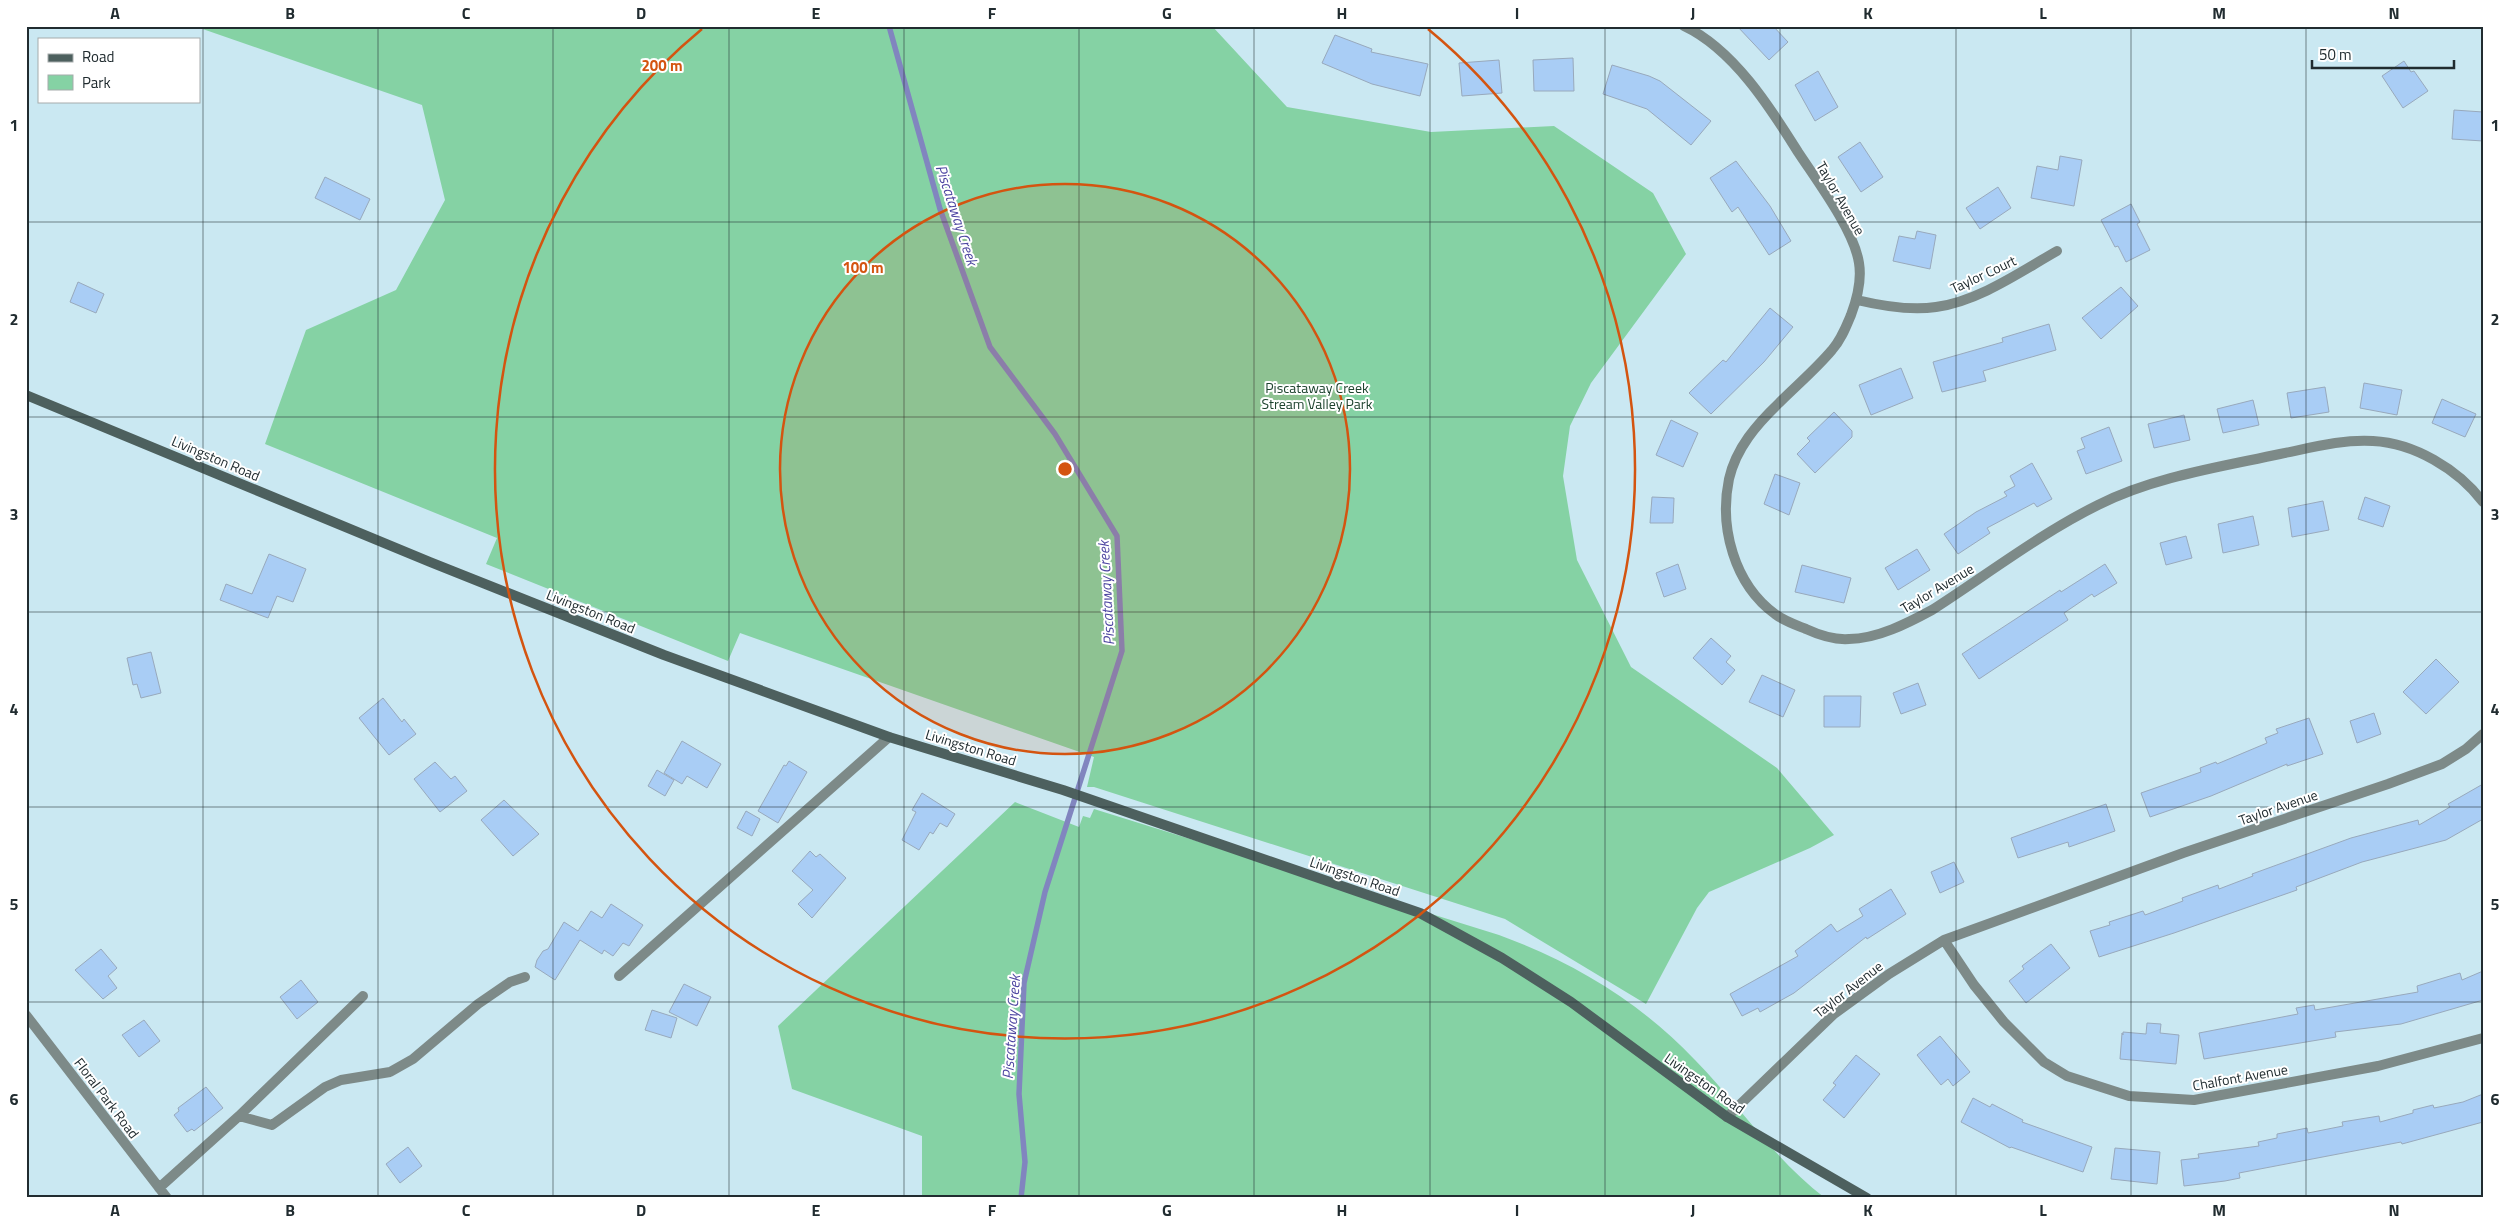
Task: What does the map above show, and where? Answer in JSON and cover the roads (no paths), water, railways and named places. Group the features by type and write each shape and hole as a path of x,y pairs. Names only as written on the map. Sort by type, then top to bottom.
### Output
{"main road":[{"name":"Livingston Road","path":"26,395 430,562 664,655 889,737 1062,790 1420,913 1502,958 1571,1002 1728,1117 1867,1198"}],"street":[{"name":"Taylor Avenue","path":"1684,26 1705,38 1724,54 1777,117 1850,237 1859,260 1860,271 1856,300 1846,328 1834,348 1811,374 1764,418 1749,436 1737,456 1727,494 1726,530 1747,583 1756,596 1776,615 1811,631 1849,640 1869,636 1907,623 1932,610 2079,514 2128,492 2236,463 2343,442 2374,441 2413,450 2430,457 2457,476 2483,502"},
{"name":"Taylor Court","path":"1856,300 1879,305 1908,307 1936,307 1954,303 1976,295 2057,251"},
{"name":"Taylor Avenue","path":"1728,1117 1834,1014 1889,974 1944,940 2184,853 2442,764 2466,749 2483,734"},
{"path":"620,976 889,737"},
{"name":"Chalfont Avenue","path":"1944,940 1974,986 2004,1022 2044,1062 2067,1076 2129,1096 2194,1100 2378,1066 2483,1038"},
{"path":"239,1116 272,1125 325,1087 341,1080 390,1072 419,1055 478,1004 510,982 525,977"},
{"path":"159,1188 239,1116 363,996"},
{"name":"Floral Park Road","path":"26,1015 166,1198"}],"waterway":[{"name":"Piscataway Creek","path":"889,26 940,209 990,347 1055,434 1117,536 1122,651 1045,892 1024,983 1019,1094 1025,1162 1021,1198"}],"park label":[{"name":"Piscataway Creek Stream Valley Park","path":"1317,396"}]}
